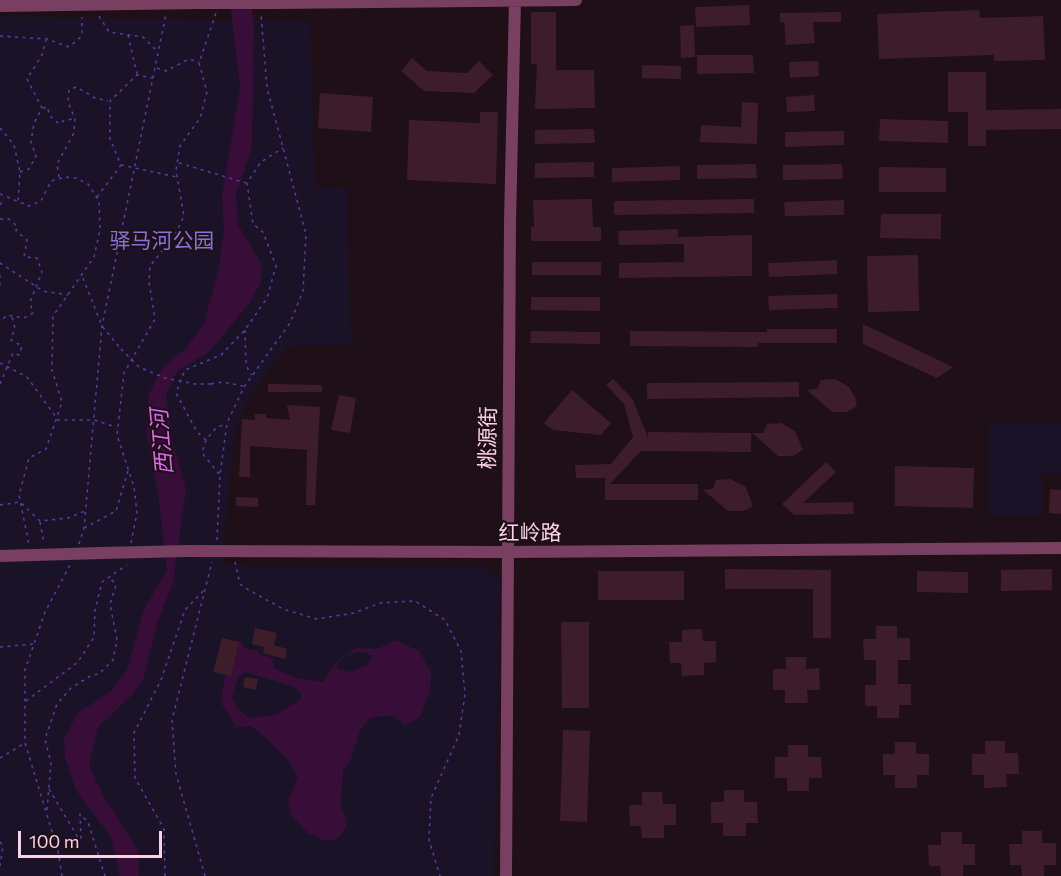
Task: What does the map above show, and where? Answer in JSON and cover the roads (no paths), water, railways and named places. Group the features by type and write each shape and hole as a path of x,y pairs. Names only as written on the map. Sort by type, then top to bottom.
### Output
{"street":[{"path":"0,6 576,0"},
{"name":"桃源街","path":"506,876 507,552 514,1"},
{"name":"红岭路","path":"0,556 188,551 507,552 1061,548"}],"water":[{"name":"西江河","path":"230,0 251,0 254,26 252,147 236,195 238,225 262,265 260,284 250,302 209,352 177,371 166,394 173,444 186,489 173,583 157,623 144,677 134,693 98,727 89,764 103,796 138,850 139,876 120,876 111,837 76,790 65,757 64,738 78,713 110,692 127,670 144,609 167,571 158,492 147,438 148,396 163,367 186,348 204,324 219,267 224,229 222,196 240,87"},
{"path":"395,640 419,651 431,672 430,692 420,717 405,725 392,715 370,718 360,730 351,759 343,770 341,807 347,820 346,826 341,835 332,841 323,840 308,833 291,815 288,801 298,777 288,760 250,726 236,727 221,703 225,675 231,676 239,642 243,644 243,648 259,651 258,654 273,659 274,668 299,679 323,682 334,664 357,648 377,649","holes":["358,652 366,652 371,656 368,665 351,672 338,669 337,664 345,657","246,672 294,687 301,693 301,699 276,715 248,718 236,706 232,697 238,677"]}],"park label":[{"name":"驿马河公园","path":"162,241"}]}
